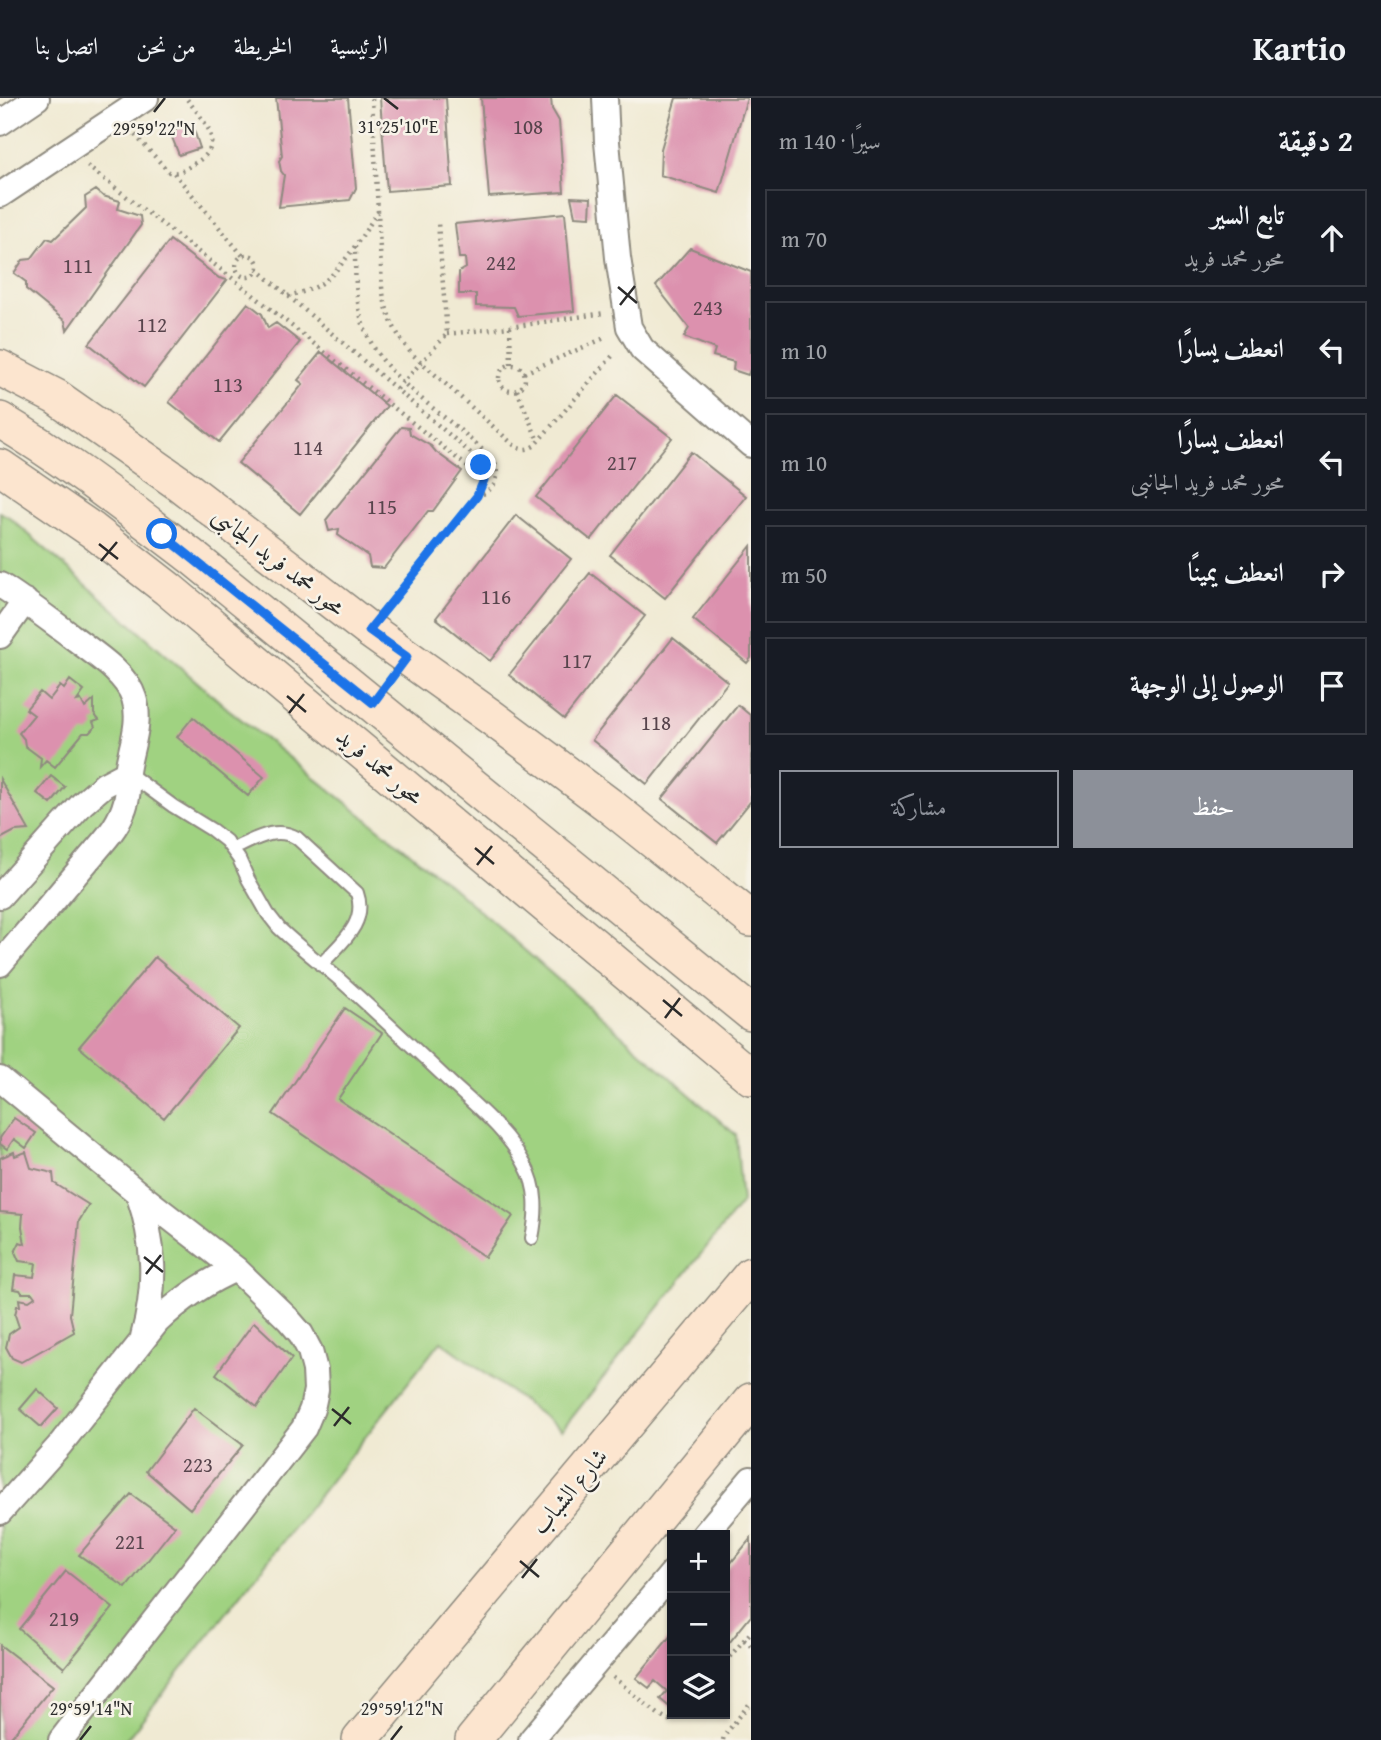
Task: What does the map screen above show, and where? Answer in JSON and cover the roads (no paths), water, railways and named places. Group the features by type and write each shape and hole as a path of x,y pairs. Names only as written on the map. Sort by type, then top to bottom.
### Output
{"main road":[{"name":"محور محمد فريد الجانبى","path":"0,368 56,397 180,484 369,630 610,806 751,919"},
{"name":"محور محمد فريد","path":"0,420 118,500 191,556 751,1013"},
{"name":"محور محمد فريد","path":"0,467 92,530 169,589 751,1077"},
{"path":"373,703 407,657"},
{"name":"شارع الشباب","path":"360,1740 751,1275"},
{"path":"473,1740 744,1424"}],"street":[{"path":"0,123 37,98"},
{"path":"0,195 146,98"},
{"path":"605,98 609,168 628,324 642,349 653,360 751,445"},
{"path":"0,585 105,662 128,686 134,698 136,723 127,773 126,803 114,830 0,964"},
{"path":"0,636 24,601"},
{"path":"0,897 82,804 104,785 127,773"},
{"path":"0,1079 138,1193 236,1269 301,1334 310,1351 315,1370 316,1390 304,1428 61,1740"},
{"path":"138,1193 151,1241 153,1266 149,1317 142,1341"},
{"path":"0,1512 59,1447 157,1322 194,1290 236,1269"},
{"path":"708,1530 751,1479"},
{"path":"531,1740 667,1579"}],"lane":[{"path":"127,773 212,830 233,849 268,914 290,939 395,1028 492,1121 517,1151 533,1184 536,1220 532,1238"},
{"path":"233,849 270,833 291,834 357,893 360,914 356,924 321,965"}]}
